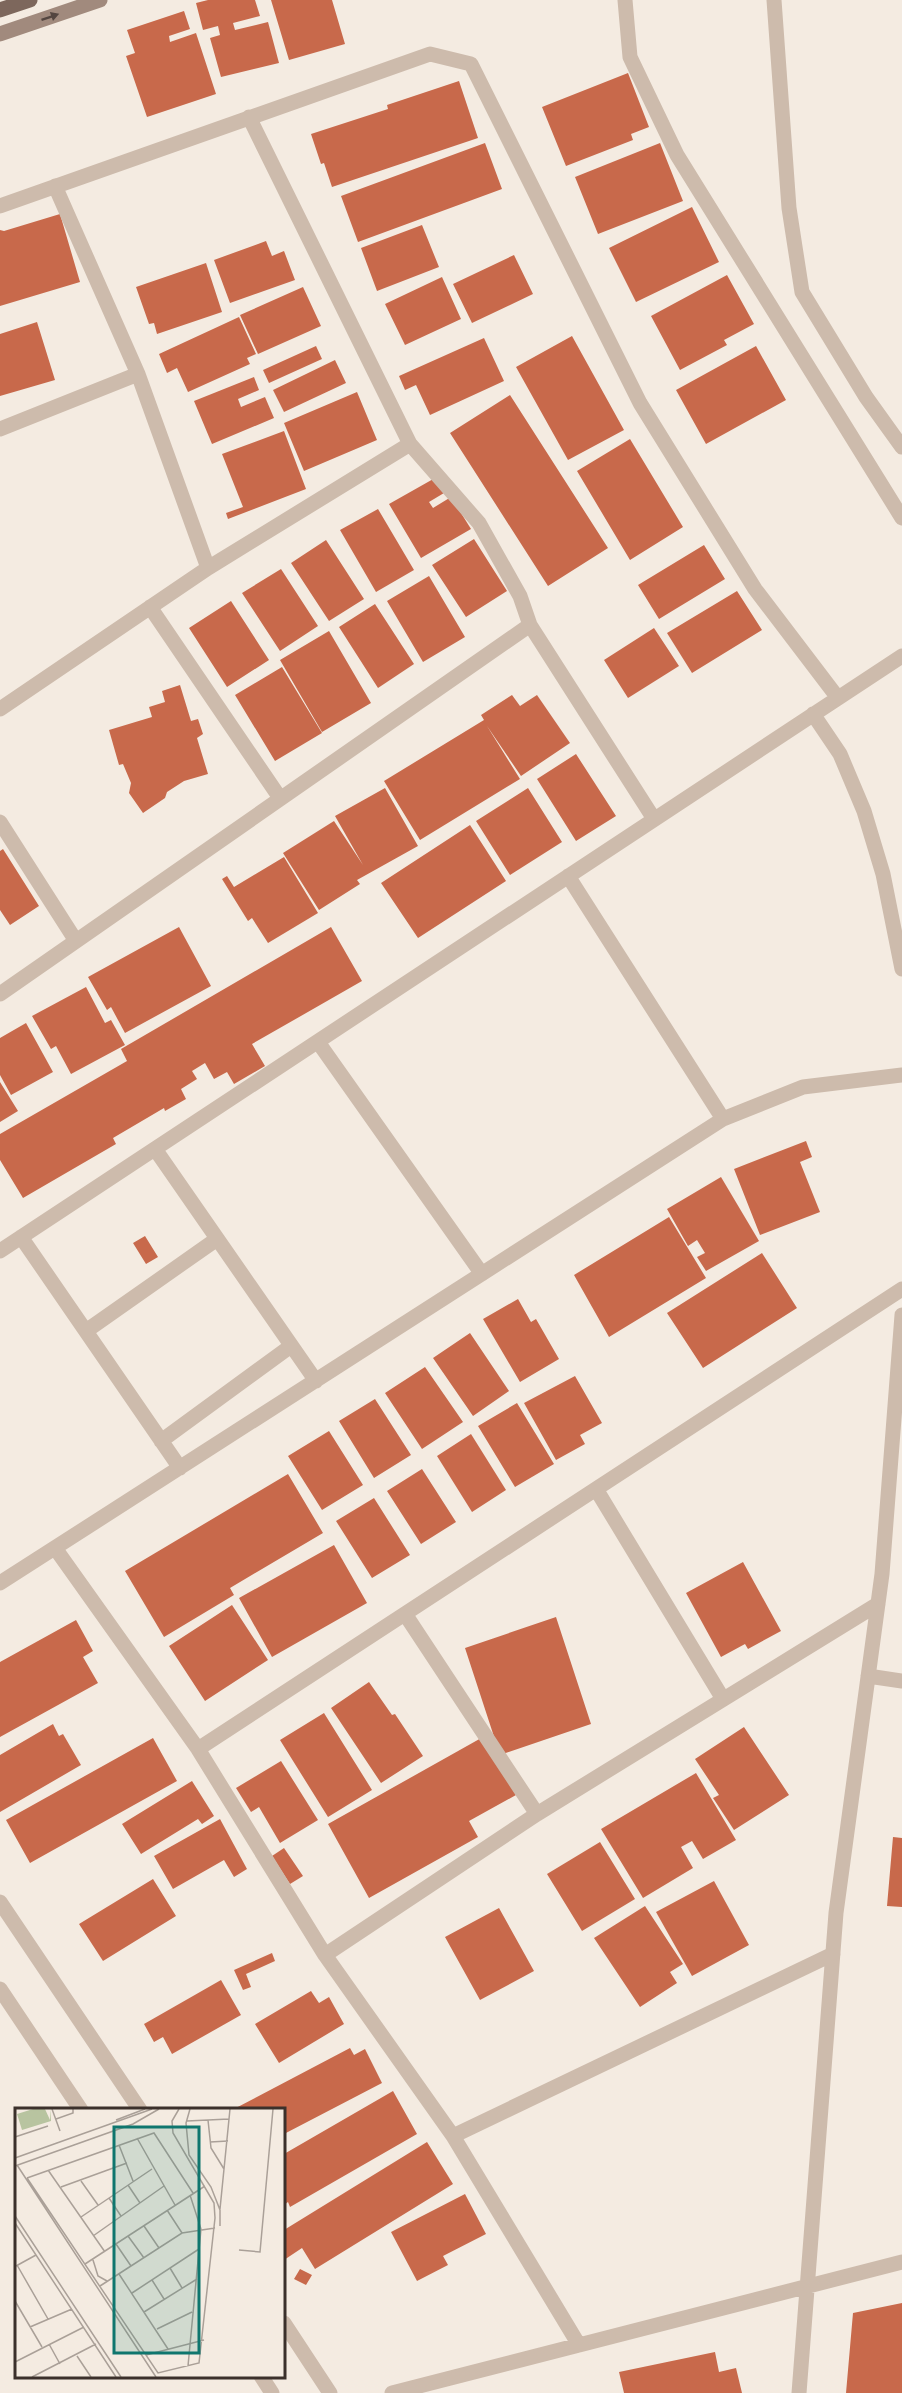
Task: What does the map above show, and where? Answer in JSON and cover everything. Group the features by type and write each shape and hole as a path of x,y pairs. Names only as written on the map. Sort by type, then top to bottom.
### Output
{"main road":[{"path":"0,10 30,0"},
{"path":"0,34 100,0"}],"street":[{"path":"625,0 630,57 677,155 902,518"},
{"path":"774,0 789,208 802,292 866,397 902,447"},
{"path":"0,206 430,54 471,64 640,403 754,589 838,698"},
{"path":"249,117 410,444 479,523 520,596 530,625 654,819"},
{"path":"55,186 138,374 208,568"},
{"path":"0,429 138,374"},
{"path":"0,709 208,568 410,444"},
{"path":"150,607 280,798"},
{"path":"0,994 530,625"},
{"path":"0,1251 902,656"},
{"path":"813,714 840,754 864,811 883,874 902,969"},
{"path":"0,822 76,941"},
{"path":"568,876 723,1119"},
{"path":"318,1041 482,1274"},
{"path":"0,1583 723,1119 803,1086 902,1075"},
{"path":"155,1149 315,1381"},
{"path":"21,1237 180,1468"},
{"path":"86,1332 217,1239"},
{"path":"198,1749 902,1289"},
{"path":"800,2393 833,1954 878,1604 902,1315"},
{"path":"161,1440 291,1346"},
{"path":"596,1489 723,1699"},
{"path":"55,1548 198,1749 325,1954 453,2136 579,2345"},
{"path":"325,1954 537,1814 878,1604"},
{"path":"405,1614 537,1814"},
{"path":"868,1676 902,1680"},
{"path":"0,1902 139,2108"},
{"path":"453,2136 833,1954"},
{"path":"0,1989 80,2108"},
{"path":"392,2393 902,2262"},
{"path":"285,2325 330,2393"},
{"path":"262,2378 272,2393"}],"building":[{"path":"208,0 255,0 260,16 233,23 235,30 268,22 279,63 221,77 210,38 220,35 218,26 203,30 196,3"},
{"path":"271,0 332,0 345,44 289,60"},
{"path":"184,11 190,29 169,36 170,42 196,33 216,94 147,117 126,56 135,53 127,30"},
{"path":"628,73 649,127 631,134 633,140 566,166 542,107"},
{"path":"459,81 478,138 332,187 311,134 388,109 387,105"},
{"path":"485,143 502,189 358,242 341,196"},
{"path":"660,143 683,201 598,234 575,177"},
{"path":"692,207 719,262 636,302 609,248"},
{"path":"60,214 80,282 0,306 0,230 4,231"},
{"path":"422,225 439,267 377,291 361,248"},
{"path":"266,241 272,256 284,251 295,280 230,303 214,260"},
{"path":"514,255 533,294 472,323 453,284"},
{"path":"206,263 222,312 157,334 154,323 149,324 136,287"},
{"path":"727,275 754,324 724,340 727,345 680,370 651,316"},
{"path":"442,277 461,319 405,345 385,304"},
{"path":"303,287 321,326 258,354 240,315"},
{"path":"239,317 256,354 247,358 250,364 188,392 177,368 167,373 159,354"},
{"path":"37,322 55,380 0,396 0,334"},
{"path":"572,336 624,430 568,460 516,367"},
{"path":"484,338 504,381 430,415 416,385 405,390 399,376"},
{"path":"316,346 322,359 269,383 263,370"},
{"path":"756,346 786,400 706,444 676,390"},
{"path":"335,360 346,383 284,412 273,390"},
{"path":"254,377 259,390 238,399 241,407 265,397 274,418 212,444 194,401"},
{"path":"357,392 377,440 304,471 284,423"},
{"path":"510,395 608,548 548,586 450,433"},
{"path":"284,431 306,489 228,519 226,513 243,507 222,454"},
{"path":"630,439 683,527 630,560 577,471"},
{"path":"435,478 444,493 429,502 433,508 451,497 471,529 421,558 389,504"},
{"path":"378,509 414,570 376,592 340,530"},
{"path":"474,539 507,591 466,617 432,565"},
{"path":"326,540 364,599 329,621 291,563"},
{"path":"704,545 725,579 659,619 638,585"},
{"path":"281,569 318,626 280,651 242,593"},
{"path":"429,576 465,637 423,662 387,601"},
{"path":"737,591 762,630 692,673 667,633"},
{"path":"231,601 269,660 227,687 189,628"},
{"path":"375,604 414,664 378,688 339,627"},
{"path":"654,628 679,666 628,698 604,660"},
{"path":"329,631 371,703 322,732 280,660"},
{"path":"282,667 322,733 275,761 235,695"},
{"path":"180,685 191,721 198,719 203,734 197,738 208,774 184,781 143,813 129,793 131,783 123,764 119,765 109,730 152,717 149,707 165,702 162,691"},
{"path":"512,695 520,706 537,695 570,743 521,776 487,726 520,779 420,840 384,781 484,720 481,715"},
{"path":"576,754 616,816 576,841 537,779"},
{"path":"385,788 418,846 357,880 360,884 319,910 283,853 334,821 363,865 335,816"},
{"path":"528,788 562,842 510,875 476,821"},
{"path":"470,825 506,881 418,938 381,883"},
{"path":"3,849 39,906 10,925 0,910 0,851"},
{"path":"284,857 318,913 268,943 252,918 248,921 222,879 227,876 234,887"},
{"path":"179,927 211,986 125,1033 111,1007 107,1010 88,977"},
{"path":"331,927 362,981 252,1044 265,1066 234,1084 227,1072 214,1079 205,1063 192,1071 197,1079 181,1089 186,1099 165,1111 164,1108 113,1138 116,1144 23,1198 0,1160 0,1134 127,1061 121,1049"},
{"path":"86,987 105,1023 111,1020 125,1045 71,1074 56,1046 51,1049 32,1016"},
{"path":"26,1023 53,1072 11,1095 0,1075 0,1038"},
{"path":"0,1082 18,1111 0,1122"},
{"path":"806,1141 812,1157 800,1162 820,1212 760,1235 734,1169"},
{"path":"721,1177 759,1241 706,1271 697,1257 705,1253 697,1240 688,1246 667,1209"},
{"path":"669,1217 706,1278 609,1337 574,1275"},
{"path":"145,1236 158,1257 146,1264 133,1243"},
{"path":"762,1253 797,1308 703,1368 667,1313"},
{"path":"518,1299 531,1322 536,1319 559,1359 520,1382 483,1319"},
{"path":"470,1333 509,1391 473,1416 433,1358"},
{"path":"425,1367 463,1422 422,1449 385,1393"},
{"path":"575,1376 602,1423 580,1435 585,1444 556,1460 524,1403"},
{"path":"375,1399 411,1455 374,1478 339,1421"},
{"path":"517,1403 554,1464 515,1487 478,1426"},
{"path":"329,1431 363,1485 322,1510 288,1456"},
{"path":"471,1434 506,1490 472,1512 437,1456"},
{"path":"422,1469 456,1522 421,1544 387,1491"},
{"path":"288,1474 323,1533 230,1588 234,1595 164,1637 125,1571"},
{"path":"374,1498 410,1555 372,1578 336,1521"},
{"path":"334,1545 367,1603 272,1657 239,1598"},
{"path":"743,1562 781,1631 748,1649 745,1644 721,1657 686,1593"},
{"path":"232,1605 268,1660 205,1701 169,1646"},
{"path":"556,1617 591,1724 500,1755 465,1648"},
{"path":"76,1620 93,1651 83,1657 98,1683 0,1737 0,1662"},
{"path":"369,1682 392,1715 395,1714 423,1756 381,1783 331,1708"},
{"path":"324,1713 372,1790 328,1817 280,1740"},
{"path":"53,1724 59,1736 63,1734 81,1765 0,1812 0,1755"},
{"path":"744,1727 789,1795 734,1830 713,1798 719,1795 695,1759"},
{"path":"483,1737 516,1795 469,1821 478,1837 369,1898 328,1824"},
{"path":"153,1738 177,1781 30,1863 6,1820"},
{"path":"281,1761 318,1820 280,1843 259,1807 251,1812 236,1788"},
{"path":"696,1773 736,1840 703,1859 692,1841 681,1847 693,1868 643,1898 601,1829"},
{"path":"192,1781 214,1816 202,1824 198,1819 141,1854 122,1824"},
{"path":"220,1819 247,1869 234,1877 224,1860 173,1889 154,1856"},
{"path":"893,1837 902,1838 902,1907 887,1906"},
{"path":"600,1842 635,1899 582,1931 547,1874"},
{"path":"284,1848 303,1876 290,1884 272,1856"},
{"path":"153,1879 176,1916 103,1961 79,1924"},
{"path":"714,1881 749,1945 692,1976 656,1912"},
{"path":"645,1906 683,1964 670,1972 677,1983 640,2007 594,1938"},
{"path":"499,1908 534,1971 480,2000 445,1937"},
{"path":"272,1953 275,1961 246,1974 251,1987 243,1990 234,1970"},
{"path":"221,1980 241,2015 172,2054 163,2037 154,2042 144,2024"},
{"path":"311,1991 319,2003 329,1997 344,2024 279,2063 255,2024"},
{"path":"350,2048 354,2055 365,2049 382,2083 285,2133 285,2108 236,2108"},
{"path":"393,2091 417,2134 290,2207 288,2202 285,2204 285,2153"},
{"path":"427,2142 453,2184 315,2269 302,2248 285,2259 285,2229"},
{"path":"465,2194 486,2234 443,2256 448,2265 417,2281 391,2232"},
{"path":"300,2269 312,2275 306,2285 294,2279"},
{"path":"902,2303 902,2393 846,2393 853,2313"},
{"path":"715,2352 719,2372 736,2368 742,2393 624,2393 619,2372"}]}
